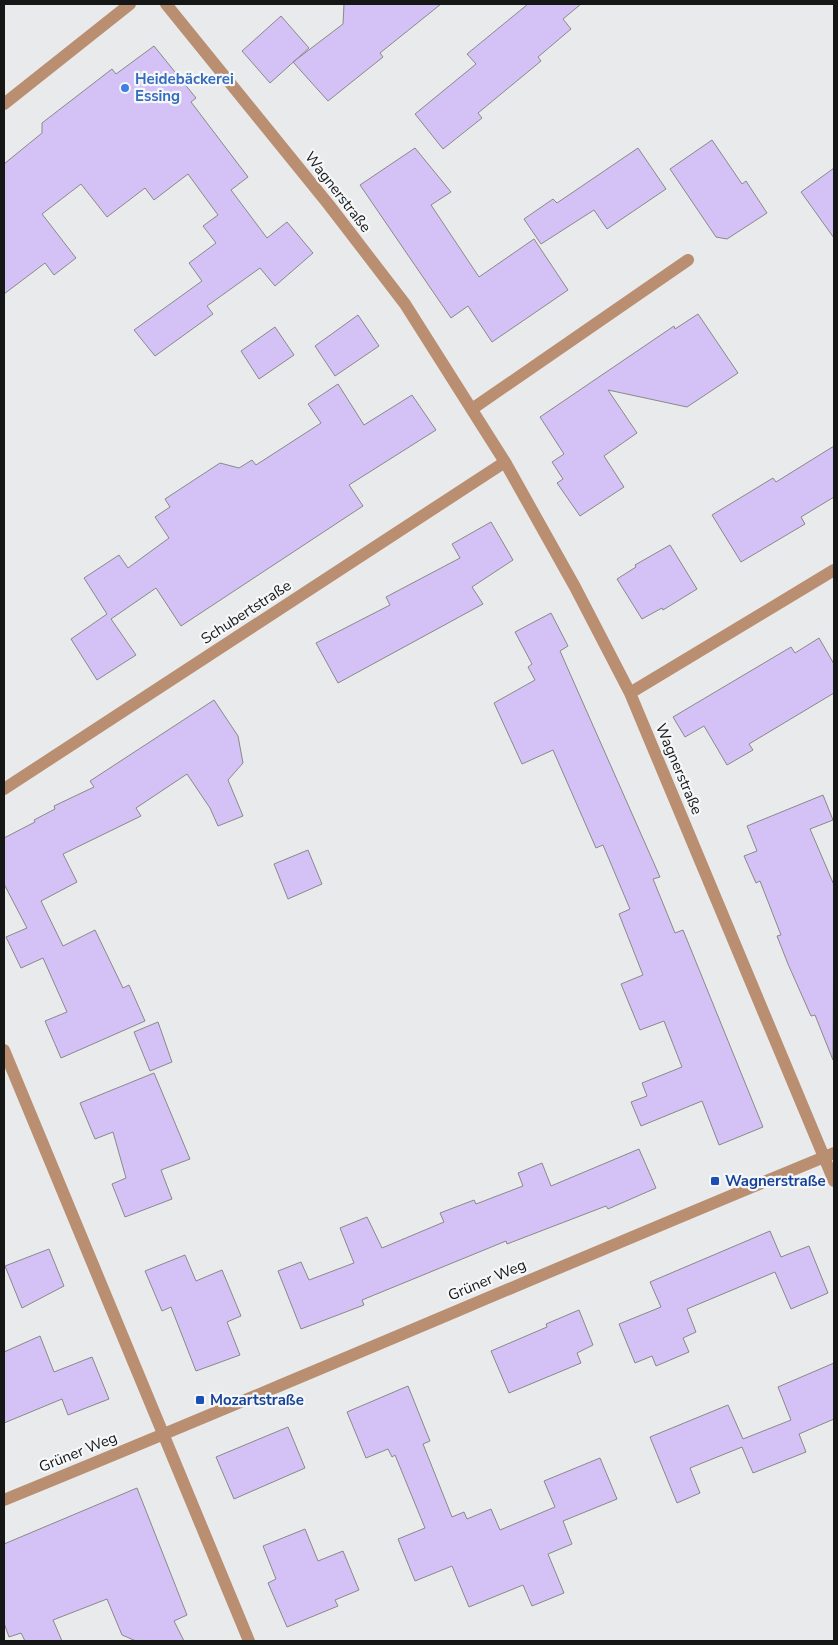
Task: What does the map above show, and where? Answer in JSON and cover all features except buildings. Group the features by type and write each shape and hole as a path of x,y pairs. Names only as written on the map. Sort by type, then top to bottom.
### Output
{"street":[{"path":"4,104 130,4"},
{"name":"Wagnerstraße","path":"166,4 329,205 405,304 505,462 575,587 630,693 829,1155"},
{"path":"472,409 688,260"},
{"name":"Schubertstraße","path":"4,789 505,462"},
{"path":"630,693 834,570"},
{"path":"4,1050 249,1641"},
{"path":"829,1155 834,1181"},
{"name":"Grüner Weg","path":"4,1500 164,1435 723,1197 829,1155"}],"place":[{"name":"Heidebäckerei Essing","path":"125,88"},
{"name":"Wagnerstraße","path":"715,1181"},
{"name":"Mozartstraße","path":"200,1400"}]}
